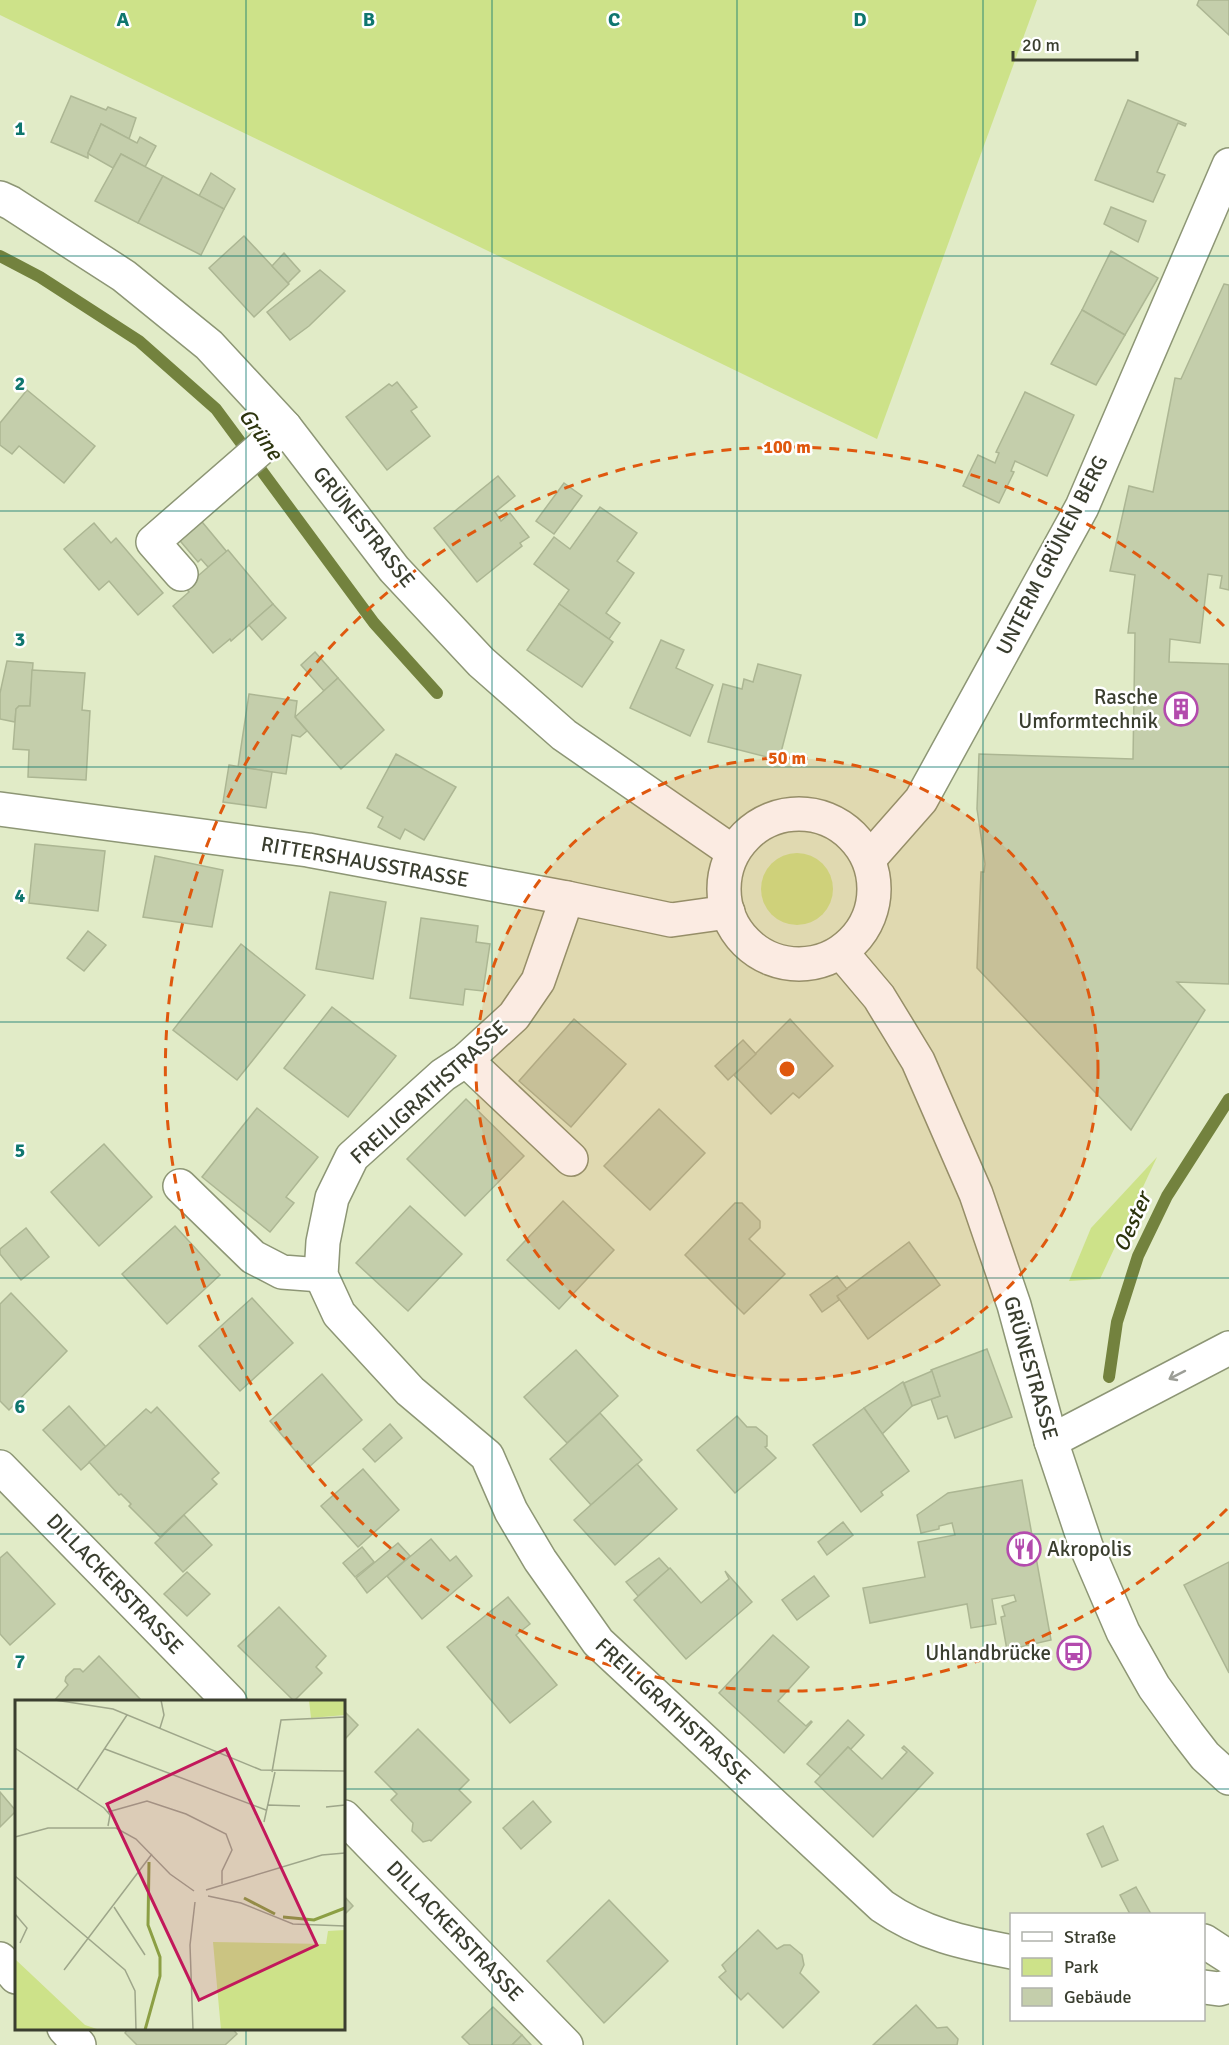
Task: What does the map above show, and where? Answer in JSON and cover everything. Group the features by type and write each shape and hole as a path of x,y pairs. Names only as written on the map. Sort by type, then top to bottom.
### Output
{"street":[{"name":"UNTERM GRÜNEN BERG","path":"869,859 921,800 1082,507 1229,165"},
{"name":"GRÜNESTRASSE","path":"0,198 124,276 209,345 285,427 394,569 481,662 564,735 733,852"},
{"path":"181,574 153,542 285,427"},
{"name":"RITTERSHAUSSTRASSE","path":"0,809 308,850 567,898 671,920 728,912"},
{"path":"791,814 815,815 837,824 856,839 869,859 874,879 874,900 868,921 856,938 841,952 823,961 803,964 784,962 765,956 749,945 736,929 728,912 724,892 726,871 733,852 748,833 768,820 791,814"},
{"name":"FREILIGRATHSTRASSE","path":"567,898 538,981 514,1016 466,1060 443,1075 352,1157 332,1198 323,1242 321,1275 339,1314 347,1323 410,1390 487,1456 511,1511 540,1560 598,1642 882,1906 901,1920 939,1936 1010,1952"},
{"name":"GRÜNESTRASSE","path":"841,952 879,997 918,1061 976,1194 1014,1305 1051,1441 1086,1546 1124,1632 1154,1687 1205,1756 1229,1778"},
{"path":"466,1060 571,1159"},
{"path":"180,1186 253,1257 282,1272 321,1275"},
{"path":"1051,1441 1229,1348"},
{"name":"DILLACKERSTRASSE","path":"0,1467 229,1700"},
{"name":"DILLACKERSTRASSE","path":"345,1818 566,2045"},
{"path":"1205,1942 1229,1958"},
{"path":"0,1959 15,1976"},
{"path":"1205,1987 1219,1989 1229,1986"},
{"path":"66,2030 79,2045"}],"green space":[{"path":"0,0 1037,0 877,439 0,15"},
{"path":"797,853 817,859 827,869 833,889 827,909 817,919 797,925 777,919 767,909 761,889 767,869 777,859"},
{"path":"1157,1157 1100,1279 1069,1281 1091,1228"}],"building":[{"path":"1199,0 1229,0 1229,35 1197,5"},
{"path":"71,96 106,110 108,107 136,118 129,139 101,124 88,158 51,142"},
{"path":"1128,100 1186,124 1185,126 1178,123 1157,172 1165,175 1153,202 1095,180"},
{"path":"101,124 137,143 140,137 156,146 145,167 121,154 113,168 90,155 88,153"},
{"path":"121,154 163,176 138,223 95,201"},
{"path":"211,173 235,189 224,209 199,196"},
{"path":"163,176 224,209 201,255 138,223"},
{"path":"1111,207 1146,221 1138,242 1104,224"},
{"path":"244,236 289,284 254,317 209,268"},
{"path":"1111,251 1158,278 1125,335 1082,310"},
{"path":"284,253 300,271 288,283 272,266"},
{"path":"320,270 345,291 309,326 290,340 267,312"},
{"name":"Rasche Umformtechnik","path":"1224,284 1229,285 1229,590 1220,588 1222,576 1208,574 1200,643 1170,639 1169,662 1229,664 1229,984 1177,982 1205,1010 1131,1130 977,968 981,872 984,872 985,864 977,809 979,754 1133,759 1135,633 1128,633 1135,575 1110,571 1129,486 1153,492 1175,378 1181,379"},
{"path":"1082,310 1125,335 1096,385 1051,364"},
{"path":"397,382 417,407 411,411 430,436 387,470 346,417 389,384 392,386"},
{"path":"27,390 95,446 64,483 19,446 12,454 0,445 0,423"},
{"path":"1025,392 1074,415 1047,476 1015,461 1011,471 1014,472 999,503 963,486 978,455 995,463 999,453 996,452"},
{"path":"498,476 515,496 495,512 501,521 510,513 529,537 520,543 522,546 477,582 434,528"},
{"path":"564,483 582,496 554,534 536,521"},
{"path":"600,507 637,533 617,561 634,573 606,613 620,623 609,639 559,604 569,590 534,564 554,537 570,549"},
{"path":"198,517 227,552 208,567 201,559 198,562 176,536"},
{"path":"94,523 111,543 116,538 163,593 138,615 109,581 99,590 64,549"},
{"path":"228,550 273,604 231,641 230,639 213,653 173,606 189,592 185,587"},
{"path":"273,604 286,618 262,640 249,625"},
{"path":"559,604 613,642 582,687 527,650"},
{"path":"661,640 684,650 676,668 713,685 690,736 630,708"},
{"path":"315,652 338,678 324,691 301,665"},
{"path":"7,661 33,663 30,706 19,706 16,709 15,722 0,719 0,693"},
{"path":"758,664 801,675 779,760 708,742 723,684 742,689 744,679 753,682"},
{"path":"32,670 85,673 82,710 90,711 86,780 28,777 29,750 13,749 16,709 19,706 30,706"},
{"path":"338,678 384,730 341,769 295,717"},
{"path":"249,694 297,701 295,717 307,731 300,737 292,735 286,774 238,767"},
{"path":"396,754 456,787 424,840 405,829 400,839 378,827 383,817 367,808"},
{"path":"229,765 272,772 266,808 223,802"},
{"path":"35,844 105,851 98,911 29,903"},
{"path":"155,856 223,870 212,927 143,917"},
{"path":"330,892 386,902 373,979 316,969"},
{"path":"421,918 478,926 476,942 490,944 483,991 465,989 463,1005 410,998"},
{"path":"88,931 106,945 84,971 67,958"},
{"path":"241,944 305,995 237,1080 173,1030"},
{"path":"332,1007 396,1056 348,1117 284,1068"},
{"path":"574,1019 626,1064 571,1127 519,1081"},
{"path":"790,1019 833,1066 799,1098 793,1093 771,1114 734,1075"},
{"path":"743,1040 756,1054 728,1080 715,1066"},
{"path":"466,1099 524,1156 465,1216 407,1159"},
{"path":"257,1108 318,1157 286,1197 294,1203 270,1232 202,1177"},
{"path":"659,1109 705,1153 650,1210 604,1166"},
{"path":"104,1144 152,1197 99,1246 51,1192"},
{"path":"563,1201 614,1250 559,1309 507,1260"},
{"path":"735,1203 742,1203 760,1221 760,1228 749,1239 785,1274 744,1314 685,1255"},
{"path":"410,1206 462,1254 408,1311 356,1263"},
{"path":"175,1226 220,1275 167,1324 122,1274"},
{"path":"26,1228 49,1257 21,1280 0,1254 0,1249"},
{"path":"909,1242 940,1285 868,1339 837,1296"},
{"path":"837,1276 847,1289 837,1296 839,1300 822,1312 810,1295"},
{"path":"11,1293 67,1351 9,1410 0,1401 0,1304"},
{"path":"252,1298 293,1343 240,1391 199,1346"},
{"path":"987,1349 1012,1417 955,1438 947,1416 938,1419 931,1399 940,1396 931,1370"},
{"path":"576,1350 618,1396 567,1443 524,1397"},
{"path":"932,1371 940,1396 912,1406 904,1383"},
{"path":"322,1374 362,1420 309,1467 270,1421"},
{"path":"903,1382 912,1406 882,1434 864,1408"},
{"path":"69,1406 106,1447 81,1470 43,1430"},
{"path":"157,1407 219,1473 212,1479 217,1484 160,1537 89,1462 146,1409 151,1413"},
{"path":"864,1408 909,1471 881,1492 883,1495 861,1512 813,1445"},
{"path":"600,1413 642,1460 591,1505 550,1459"},
{"path":"737,1416 747,1427 756,1427 767,1436 765,1447 776,1458 735,1493 697,1450"},
{"path":"390,1424 402,1438 375,1462 363,1449"},
{"path":"637,1464 677,1509 615,1565 574,1520"},
{"path":"363,1469 399,1510 358,1547 321,1506"},
{"path":"1022,1480 1051,1640 1007,1650 1001,1617 1005,1616 1002,1606 1016,1601 1014,1595 992,1599 996,1624 971,1628 967,1604 870,1623 863,1588 925,1577 918,1542 955,1535 952,1523 921,1533 917,1515 948,1493"},
{"path":"184,1515 212,1545 183,1572 155,1543"},
{"path":"843,1522 853,1535 827,1555 818,1542"},
{"path":"431,1539 450,1561 456,1556 472,1576 422,1619 387,1576"},
{"path":"398,1543 410,1556 367,1593 356,1578"},
{"path":"362,1547 374,1562 355,1577 343,1563"},
{"path":"7,1552 55,1604 10,1645 0,1634 0,1558"},
{"path":"659,1558 669,1569 638,1596 626,1582"},
{"path":"1229,1562 1229,1673 1184,1585"},
{"path":"670,1568 701,1603 729,1579 725,1571 752,1602 686,1659 634,1600"},
{"path":"187,1572 210,1594 187,1616 164,1594"},
{"path":"814,1576 829,1596 797,1620 782,1600"},
{"path":"508,1597 530,1624 516,1635 557,1685 510,1723 447,1647"},
{"path":"279,1607 326,1656 316,1667 322,1673 293,1700 238,1646"},
{"path":"773,1635 809,1667 778,1701 806,1726 812,1722 784,1753 719,1693"},
{"path":"99,1656 141,1700 55,1700 68,1685 65,1681 66,1677 74,1669 80,1669 83,1672"},
{"path":"345,1712 358,1725 345,1739"},
{"path":"848,1720 864,1735 851,1749 848,1747 821,1776 807,1764"},
{"path":"418,1729 469,1780 459,1790 471,1802 431,1841 423,1842 412,1831 413,1823 391,1800 397,1794 375,1772"},
{"path":"904,1746 933,1773 873,1837 815,1782 848,1747 882,1779 907,1752 902,1748"},
{"path":"0,1792 15,1812 0,1827"},
{"path":"533,1801 551,1822 521,1849 503,1828"},
{"path":"1103,1826 1118,1860 1102,1867 1087,1834"},
{"path":"1136,1887 1150,1913 1129,1913 1120,1895"},
{"path":"345,1897 353,1906 345,1914"},
{"path":"609,1900 668,1961 604,2023 547,1961"},
{"path":"758,1930 777,1949 790,1945 802,1955 804,1965 800,1973 819,1992 783,2028 748,1993 741,2000 719,1977 726,1971 722,1965"},
{"path":"916,2005 937,2028 947,2027 958,2039 957,2045 873,2045"},
{"path":"493,2007 522,2035 512,2045 470,2045 462,2037"},
{"path":"127,2030 234,2030 237,2034 225,2045 137,2045 125,2033"},
{"path":"522,2035 531,2045 512,2045"}],"waterway":[{"name":"Grüne","path":"0,256 40,277 139,341 216,409 374,623 437,693"},
{"name":"Oester","path":"1109,1377 1117,1322 1138,1256 1167,1196 1229,1099"}],"place":[{"name":"Rasche Umformtechnik","path":"1181,709"},
{"name":"Akropolis","path":"1024,1549"},
{"name":"Uhlandbrücke","path":"1074,1653"}]}
